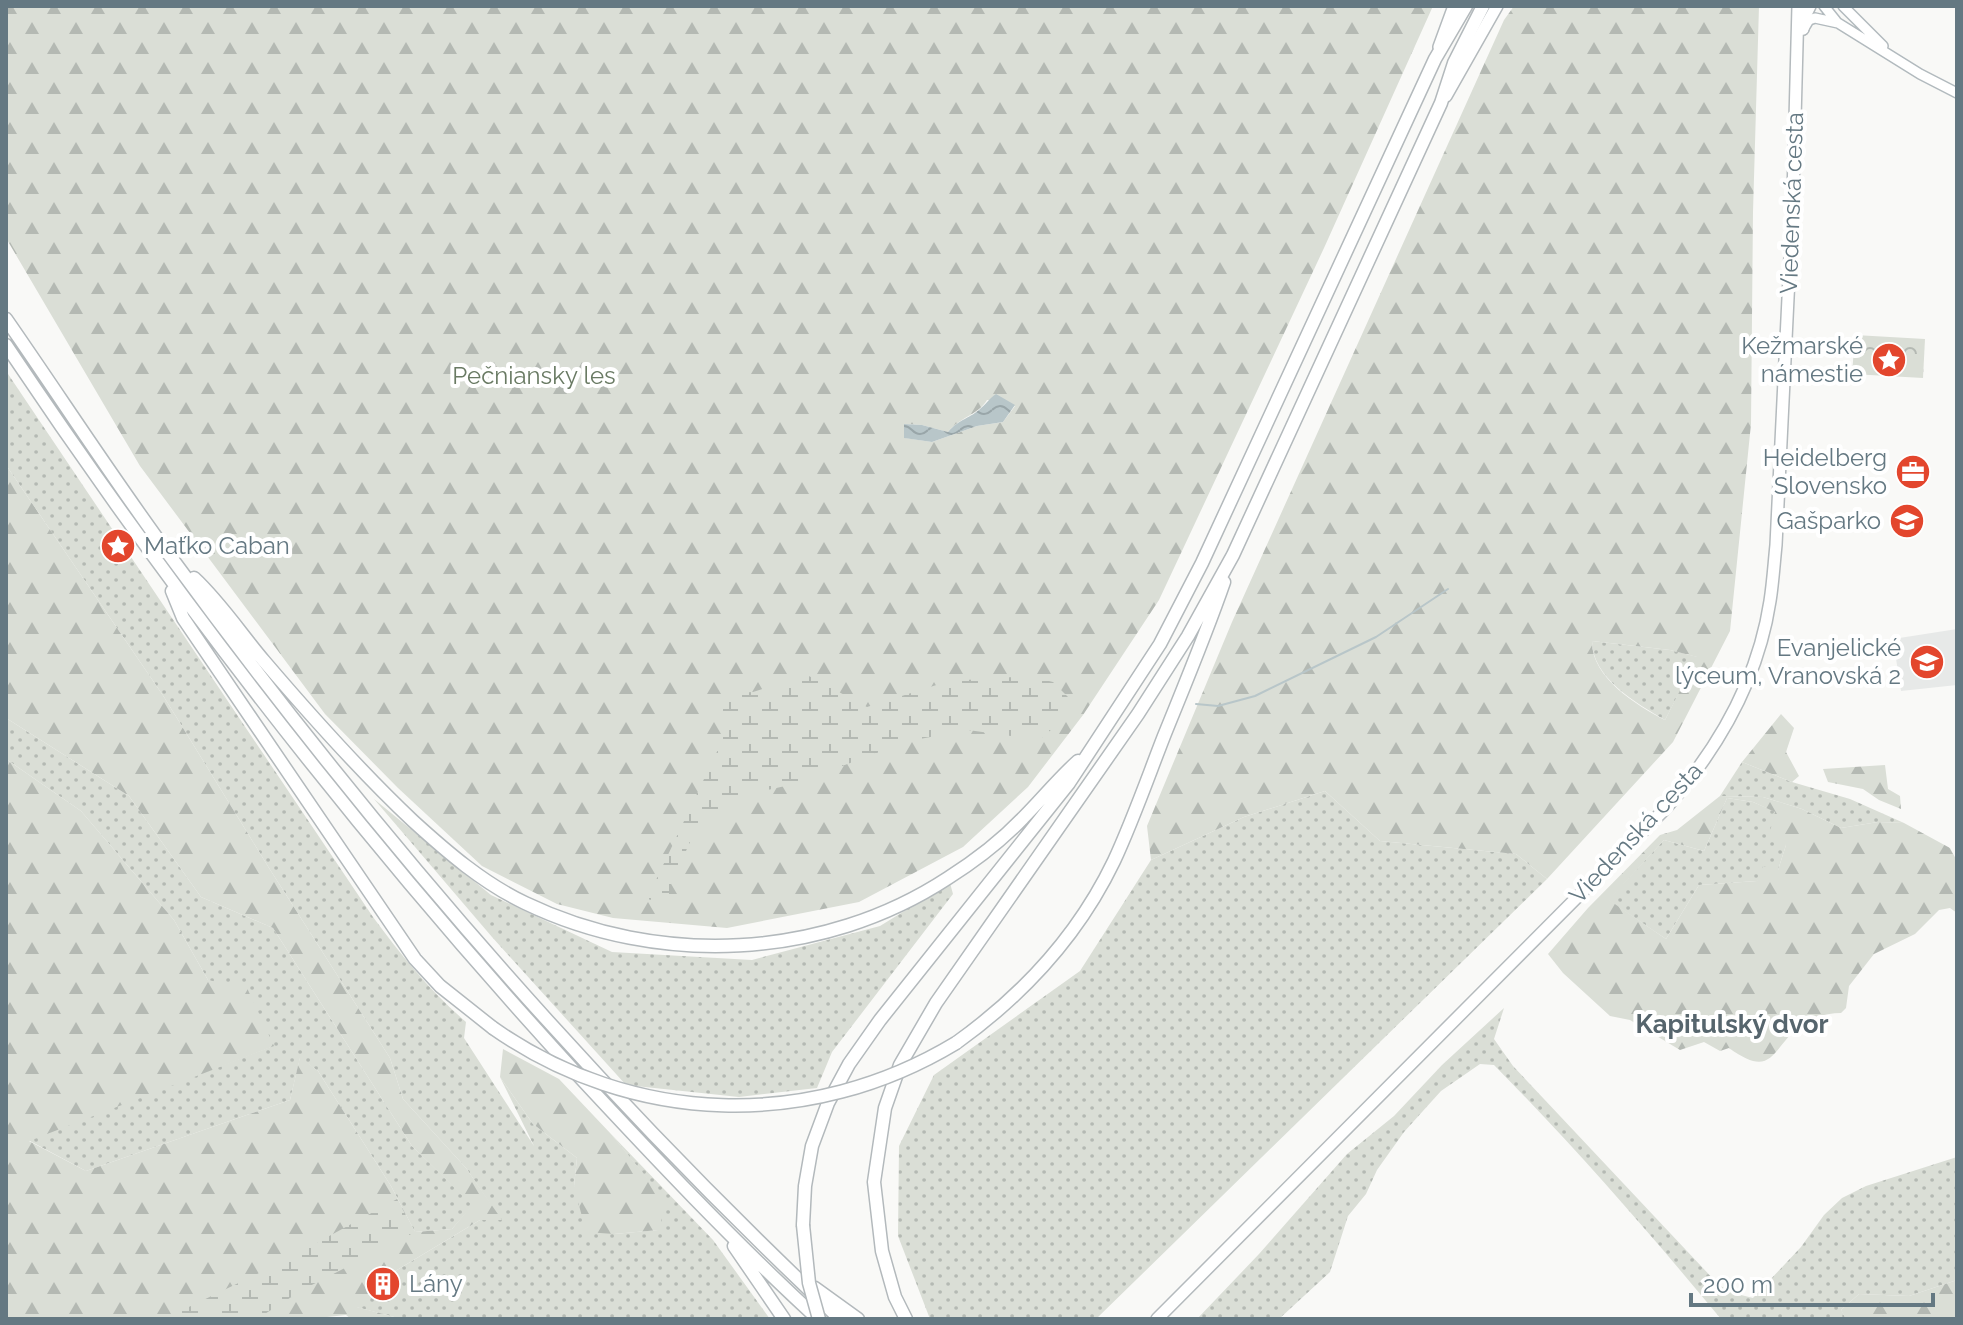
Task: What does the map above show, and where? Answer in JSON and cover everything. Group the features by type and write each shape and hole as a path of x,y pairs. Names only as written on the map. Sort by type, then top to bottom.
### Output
{"highway":[{"path":"818,1319 809,1283 803,1225 805,1186 812,1146 828,1103 849,1064 880,1020 1069,783 1086,753 1135,684 1191,585 1435,59 1466,6"},
{"path":"906,1319 895,1297 882,1251 874,1182 885,1108 900,1065 936,1003 1154,691 1233,555 1441,103 1454,63 1483,6"},
{"path":"6,319 168,553 338,774 440,898 621,1100 791,1274 840,1319"},
{"path":"6,345 165,574 259,700 430,909 554,1049 716,1220 818,1319"},
{"path":"168,553 202,586 301,705 441,846 481,877 522,902 598,932 655,942 740,947 804,937 872,917 917,896 978,858 1022,819 1086,753"},
{"path":"165,574 183,618 394,931 440,986 493,1028 537,1055 590,1080 663,1100 732,1107 806,1101 854,1090 916,1066 956,1043 997,1012 1044,966 1081,919 1127,831 1233,555"},
{"path":"716,1220 784,1319"},
{"path":"791,1274 858,1319"}],"main road":[{"path":"1435,59 1454,6"},
{"path":"1441,103 1497,6"},
{"name":"Viedenská cesta","path":"1798,49 1804,18 1810,6"},
{"name":"Viedenská cesta","path":"1157,1319 1645,830 1692,777 1731,718 1759,646 1770,602 1776,545 1799,10"}],"street":[{"path":"1824,6 1838,23 1957,93"},
{"path":"1843,6 1896,59"},
{"path":"1803,30 1808,21 1815,18 1838,23"}],"shaded area":[{"name":"Evanjelické lýceum, Vranovská 2","path":"1957,629 1957,685 1901,691 1893,639"}],"green space":[{"name":"Pečniansky les","path":"6,6 1433,6 1159,600 1083,715 1028,787 963,847 859,902 727,928 613,918 557,904 482,866 398,788 325,714 140,466 6,238","holes":["987,400 1006,401 1015,406 1003,422 977,426 932,442 905,438 905,424 948,432"]},
{"path":"1514,6 1759,6 1751,424 1730,631 1673,742 1547,879 1516,854 1380,841 1325,791 1244,817 1151,860 1147,826 1232,622 1504,20","holes":["1592,641 1670,650 1697,657 1665,720 1629,698 1607,678 1594,654"]},
{"name":"Kežmarské námestie","path":"1855,335 1925,339 1923,378 1852,374"},
{"path":"6,371 373,917 416,972 466,1022 464,1038 534,1146 500,1077 533,1124 577,1158 574,1186 614,1234 658,1230 665,1201 611,1134 713,1240 770,1319 402,1319 356,1307 370,1277 392,1273 480,1220 501,1220 466,1168 403,1099 390,1058 164,697 6,465"},
{"path":"6,465 164,697 390,1058 403,1099 466,1168 502,1220 480,1220 392,1273 371,1277 374,1294 357,1307 402,1319 351,1319 346,1315 308,1319 6,1319 6,759 81,811 174,920 208,980 247,988 274,1046 29,1141 86,1171 290,1100 300,1057 318,1071 391,1186 415,1232 452,1229 472,1205 412,1146 273,928 201,897 129,796 6,718"},
{"path":"1592,641 1670,650 1698,657 1665,720 1629,697 1607,678 1599,667"},
{"path":"807,675 867,707 949,681 1029,676 1053,682 1070,699 1057,722 1053,720 1048,726 1052,729 1039,740 968,730 909,741 794,784 754,793 690,842 669,889 669,904 647,899 723,739 723,694 753,692"},
{"path":"1781,714 1794,728 1786,752 1799,776 1792,782 1742,762"},
{"path":"6,718 129,796 201,897 273,928 412,1146 473,1205 452,1229 415,1232 391,1186 318,1071 300,1058 290,1100 86,1171 28,1140 273,1046 208,980 174,920 81,811 6,759"},
{"path":"1742,762 1792,782 1850,799 1904,823 1878,822 1841,828 1802,809 1763,797 1720,796"},
{"path":"1885,765 1888,789 1900,796 1901,809 1863,789 1828,782 1823,769"},
{"path":"1325,791 1380,841 1516,854 1547,879 1096,1319 930,1319 898,1236 899,1146 934,1075 1080,971 1151,860 1244,817"},
{"path":"1720,796 1763,797 1802,809 1841,828 1878,822 1904,823 1950,848 1957,861 1957,913 1950,908 1939,910 1915,934 1874,954 1849,986 1846,1008 1841,1013 1819,1016 1803,1023 1770,1058 1754,1061 1729,1048 1720,1051 1704,1042 1680,1050 1630,1020 1610,1016 1563,973 1548,954 1660,835 1677,830","holes":["1727,798 1753,802 1775,812 1768,839 1786,845 1778,870 1763,866 1757,881 1699,885 1666,939 1609,900 1664,840 1704,851"]},
{"path":"1727,798 1753,802 1776,812 1786,845 1778,870 1757,881 1699,885 1666,939 1608,900 1664,840 1704,851"},
{"path":"374,799 491,895 612,952 752,960 880,926 950,883 953,894 832,1052 817,1088 739,1097 626,1085 492,937"},
{"path":"1504,1008 1494,1039 1513,1066 1717,1283 1729,1292 1753,1298 1842,1198 1866,1186 1957,1157 1957,1280 1909,1296 1859,1294 1841,1310 1846,1319 1721,1319 1610,1189 1524,1096 1494,1065 1480,1064 1441,1091 1404,1132 1377,1170 1366,1194 1348,1216 1330,1272 1279,1319 1197,1319 1347,1154 1394,1116 1442,1065"},
{"path":"503,1049 559,1079 611,1134 666,1201 659,1230 614,1234 586,1232 574,1186 577,1158 533,1124 500,1077"},
{"path":"397,1199 415,1232 304,1289 260,1317 164,1319 278,1264"},
{"path":"1957,1280 1957,1319 1846,1319 1841,1310 1859,1294 1909,1296"}],"water":[{"path":"996,394 1015,405 1003,422 977,426 932,442 904,438 904,424 948,432"}],"waterway":[{"path":"1196,704 1218,706 1255,696 1376,637 1448,589"}],"place":[{"name":"Kežmarské námestie","path":"1889,360"},
{"name":"Heidelberg Slovensko","path":"1913,472"},
{"name":"Gašparko","path":"1907,521"},
{"name":"Maťko Caban","path":"118,546"},
{"name":"Evanjelické lýceum, Vranovská 2","path":"1927,662"},
{"name":"Lány","path":"383,1284"}],"district":[{"name":"Kapitulský dvor","path":"1732,1024"}]}
